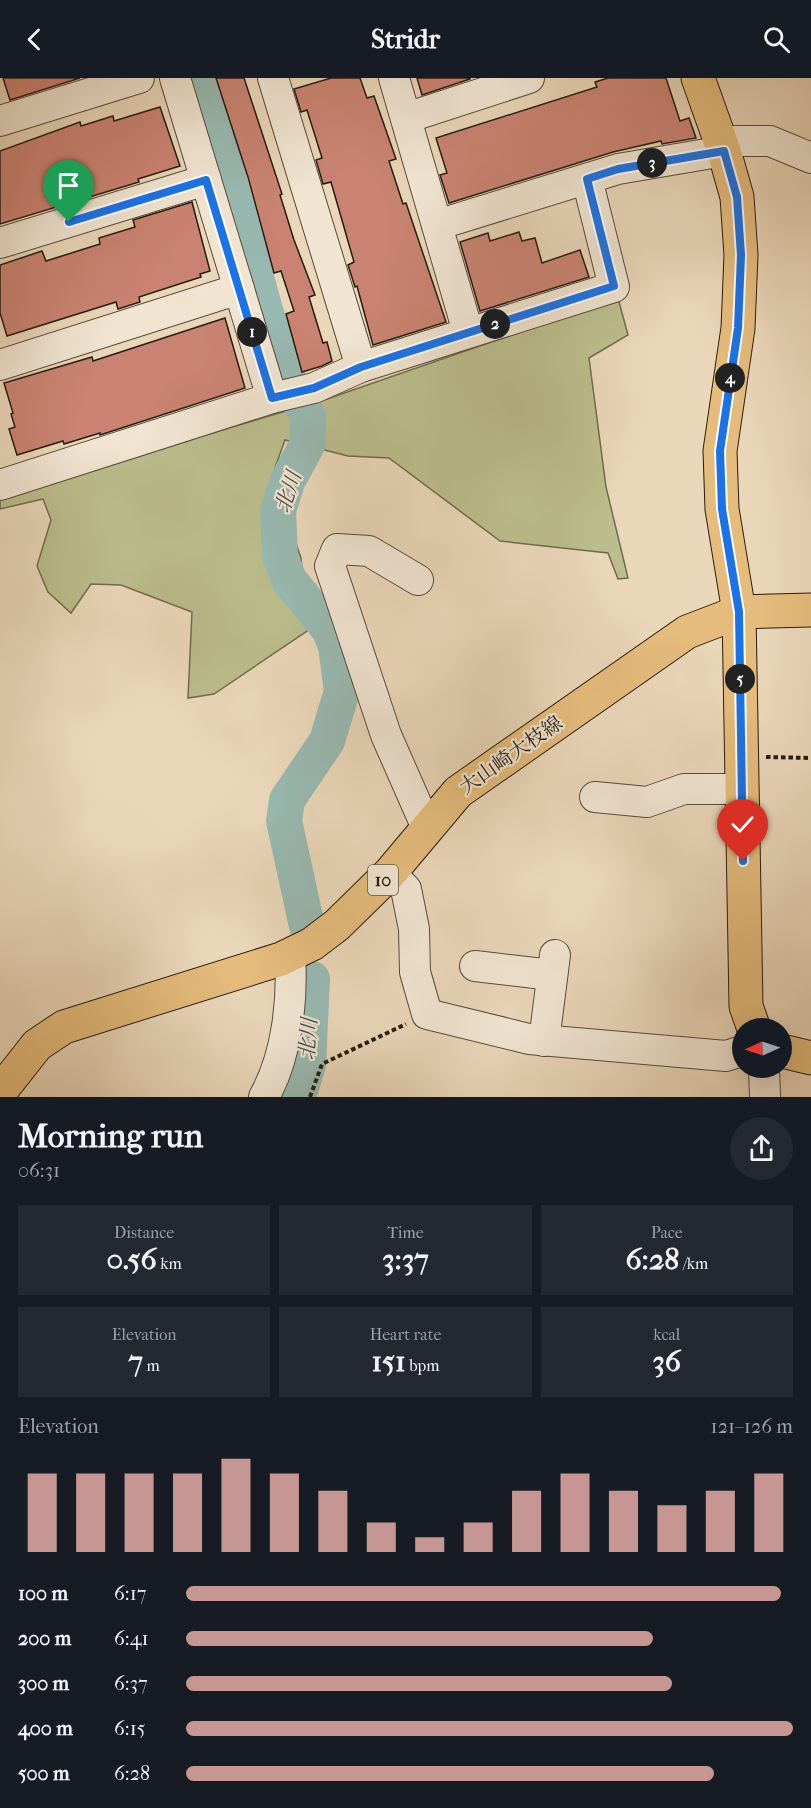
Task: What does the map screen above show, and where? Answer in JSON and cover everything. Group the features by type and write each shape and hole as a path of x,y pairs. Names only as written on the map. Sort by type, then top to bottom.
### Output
{"main road":[{"path":"698,78 737,197 741,255 738,328 720,451 722,509 739,612 746,1006 750,1018"},
{"name":"大山崎大枝線","path":"0,1092 37,1045 64,1027 290,954 312,944 337,925 390,873 458,792 687,632 739,612 811,610"},
{"path":"792,1053 811,1058"}],"street":[{"path":"0,121 139,78"},
{"path":"175,78 272,398"},
{"path":"273,78 361,367"},
{"path":"394,78 468,332"},
{"path":"406,118 529,78"},
{"path":"437,225 618,169 722,146 770,141 811,158"},
{"path":"0,485 272,398 314,388 361,367 614,286 587,179"},
{"path":"0,243 206,180"},
{"path":"0,365 239,289"},
{"path":"417,580 369,551 337,549 330,566 386,735 428,828"},
{"path":"595,797 647,802 684,789 742,789"},
{"path":"390,873 406,889 414,928 415,972 427,1014 530,1040 726,1056 732,1054"},
{"path":"264,1097 277,1075 292,988 290,954"},
{"path":"475,966 554,965 544,1041"},
{"path":"764,1078 765,1097"}],"path":[{"path":"741,756 811,758"},
{"path":"310,1097 322,1064 427,1014"}],"green space":[{"path":"618,298 628,335 589,358 606,487 628,578 618,579 608,553 500,541 389,458 348,456 285,440 272,476 301,558 307,631 214,694 188,698 192,612 121,585 91,584 71,613 48,592 37,566 51,520 43,499 0,509 0,495 327,399"}],"building":[{"path":"3,78 80,78 10,100"},
{"path":"216,78 244,78 282,194 280,195 294,240 315,295 309,297 323,343 327,342 332,361 322,366 302,372 286,314 294,311 281,271 274,273 248,177"},
{"path":"331,78 360,78 367,98 374,96 396,159 389,161 403,204 406,203 446,322 373,345 357,286 355,287 348,265 354,262 331,182 323,184 316,160 322,158 307,110 301,112 294,89"},
{"path":"417,78 470,78 470,79 422,95"},
{"path":"608,78 666,78 680,121 689,118 696,138 662,144 661,141 613,152 449,203 440,175 447,173 436,138 597,87 595,82"},
{"path":"160,107 180,166 138,179 139,182 0,224 0,151 80,122 81,126 113,116 114,121"},
{"path":"192,202 210,271 200,274 201,277 139,297 140,302 118,309 116,302 7,336 0,313 0,265 42,251 46,261 100,244 99,238 135,227 133,220"},
{"path":"519,232 522,241 535,238 542,263 580,250 589,277 480,311 460,242 488,233 490,241"},
{"path":"225,318 245,388 100,435 100,433 64,444 63,441 17,455 9,429 15,427 11,414 13,413 4,383 92,357 93,361"}],"waterway":[{"name":"北川","path":"201,78 265,310 290,385 308,416 308,443 287,482 278,511 280,556 289,580 329,629 336,646 342,691 327,741 287,800 284,821 307,926"},
{"name":"北川","path":"298,1097 308,1065 312,979"}],"route":[{"path":"69,222 206,180 272,398 314,388 361,367 614,286 587,179 618,169 724,151 737,197 741,255 738,328 720,451 722,509 739,612 743,861"}]}
